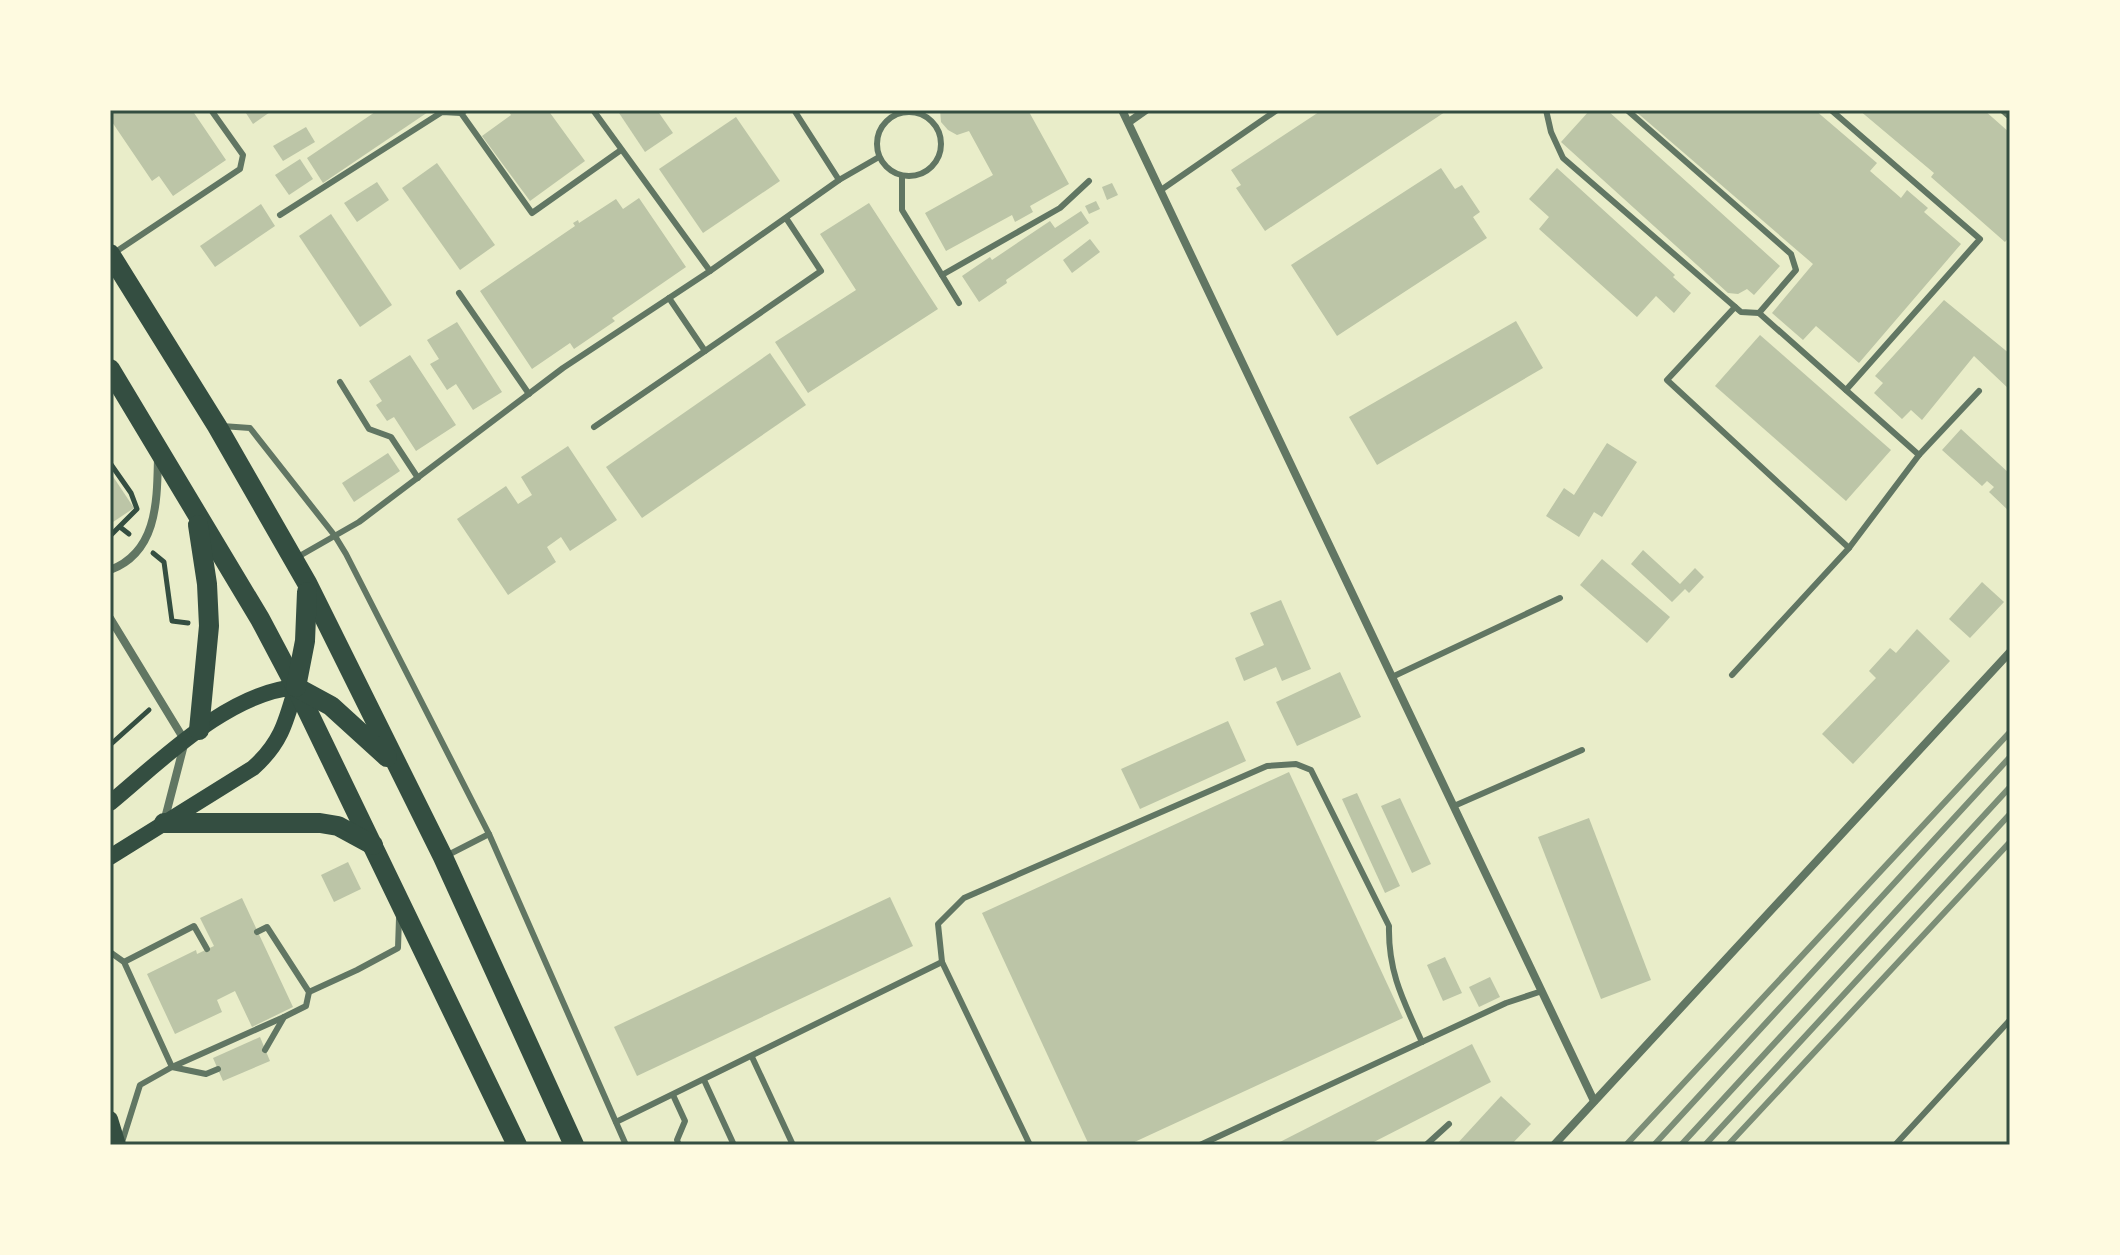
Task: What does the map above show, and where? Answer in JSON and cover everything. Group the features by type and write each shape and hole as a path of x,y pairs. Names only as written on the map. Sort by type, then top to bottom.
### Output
{"main road":[{"path":"110,254 217,426 307,583 443,857 574,1145"},
{"path":"110,369 260,619 296,687 517,1145"},
{"path":"192,736 209,626 207,584 196,513"},
{"path":"110,857 253,768 267,756 285,726 296,687 305,641 307,583"},
{"path":"110,803 192,736 249,700 284,688 296,687 331,706 400,769"},
{"path":"164,823 320,823 338,826 373,845"},
{"path":"110,1119 119,1145"}],"street":[{"path":"1122,110 1594,1101"},
{"path":"1129,122 1146,110"},
{"path":"110,570 123,565 147,540 156,510 158,448"},
{"path":"110,618 159,701 192,736 164,823"},
{"path":"1554,1145 2010,652"}],"lane":[{"path":"110,254 240,169 243,155 211,110"},
{"path":"593,110 710,271"},
{"path":"794,110 839,180"},
{"path":"1161,190 1277,110"},
{"path":"1546,110 1551,132 1563,158 1741,312 1759,313 1919,455"},
{"path":"1627,110 1791,254 1796,270 1759,313"},
{"path":"1831,110 1980,239 1846,390"},
{"path":"2002,110 2010,117"},
{"path":"280,215 442,112 464,112 532,213 621,150"},
{"path":"907,112 922,115 934,125 941,139 939,155 931,168 918,175 902,176 888,169 879,157 876,142 881,127 892,116 907,112"},
{"path":"294,559 359,522 563,368 710,271 839,180 879,157"},
{"path":"902,176 902,210 959,303"},
{"path":"942,275 1060,208 1089,181"},
{"path":"594,427 821,271 786,218"},
{"path":"459,293 529,394"},
{"path":"669,298 705,351"},
{"path":"1735,307 1667,380 1849,548"},
{"path":"340,382 369,429 391,437 418,478"},
{"path":"1732,675 1849,548 1919,455 1979,391"},
{"path":"217,426 250,428 335,536 489,834 626,1145"},
{"path":"1392,677 1560,598"},
{"path":"1454,806 1582,750"},
{"path":"1030,1145 942,962 938,924 964,898 1267,766 1296,764 1311,770 1389,926 1388,954 1396,986 1422,1042"},
{"path":"443,857 489,834"},
{"path":"309,992 398,948 400,902"},
{"path":"124,962 194,926 207,949"},
{"path":"119,1145 140,1085 172,1067 306,1006 309,992 267,927 257,932"},
{"path":"110,952 124,962 172,1067"},
{"path":"616,1122 942,962"},
{"path":"1200,1145 1506,1003 1542,991"},
{"path":"265,1050 284,1017"},
{"path":"1895,1145 2010,1020"},
{"path":"752,1057 793,1145"},
{"path":"172,1067 206,1074 218,1069"},
{"path":"704,1080 734,1145"},
{"path":"673,1095 685,1121 677,1140 679,1145"},
{"path":"1426,1145 1449,1124"}],"path":[{"path":"110,463 131,493 137,509 110,536"},
{"path":"120,527 164,562 172,621 209,626"},
{"path":"110,745 159,701"}],"building":[{"path":"110,110 192,110 226,160 173,196 159,176 152,181 110,119"},
{"path":"244,110 273,110 253,124"},
{"path":"378,110 431,110 323,183 307,158"},
{"path":"507,110 548,110 585,161 530,201 482,136 511,115"},
{"path":"617,110 657,110 673,133 645,152"},
{"path":"940,110 1028,110 1069,184 1030,206 1033,212 1015,222 1012,215 946,251 925,213 993,175 969,131 957,135 948,130 941,122"},
{"path":"1322,110 1448,110 1265,231 1236,188 1241,185 1231,170"},
{"path":"1590,110 1607,110 1780,266 1754,295 1747,289 1738,294 1728,293 1561,142"},
{"path":"1634,110 1815,110 1877,163 1870,171 1901,198 1907,190 1928,208 1924,212 1961,244 1859,363 1816,326 1803,340 1772,313 1813,264"},
{"path":"1859,110 1984,110 2010,133 2010,236 2005,242 1931,177 1934,173"},
{"path":"736,117 780,181 703,233 659,169"},
{"path":"306,127 315,142 283,161 273,146"},
{"path":"300,159 313,179 289,195 275,175"},
{"path":"437,163 495,245 460,270 402,188"},
{"path":"1441,168 1455,189 1462,185 1480,212 1473,217 1487,238 1337,336 1291,265"},
{"path":"1557,168 1691,293 1674,313 1656,296 1637,317 1539,229 1549,217 1529,199"},
{"path":"377,182 389,200 357,222 344,203"},
{"path":"1112,183 1118,195 1107,200 1102,187"},
{"path":"639,198 686,267 612,318 615,321 574,349 570,343 532,369 480,291 575,226 573,223 578,220 579,223 616,199 623,209"},
{"path":"1096,201 1100,209 1089,214 1085,206"},
{"path":"869,203 938,309 808,393 775,342 856,290 820,234"},
{"path":"261,204 275,226 215,267 200,246"},
{"path":"1081,211 1089,223 979,302 962,276 1050,221 1055,228"},
{"path":"331,214 392,305 360,327 299,236"},
{"path":"1090,239 1100,252 1072,273 1063,260"},
{"path":"1944,300 2010,354 2010,390 1974,356 1922,420 1911,410 1902,419 1874,393 1883,383 1875,376"},
{"path":"1516,321 1543,368 1377,465 1349,417"},
{"path":"457,322 502,392 473,410 456,384 447,390 430,364 439,359 427,340"},
{"path":"1760,335 1891,450 1846,501 1715,386"},
{"path":"770,353 806,405 642,518 606,467"},
{"path":"410,355 456,425 416,451 394,417 387,421 376,405 382,401 369,381"},
{"path":"1961,429 2010,474 2010,512 1989,492 1994,487 1987,481 1982,486 1942,450"},
{"path":"1607,443 1637,462 1602,517 1594,512 1579,537 1546,516 1564,488 1574,495"},
{"path":"568,446 617,520 570,551 561,537 547,547 556,562 508,595 457,519 506,486 518,504 532,495 521,477"},
{"path":"388,453 400,471 354,502 342,483"},
{"path":"110,472 134,508 110,524"},
{"path":"1643,550 1680,584 1695,568 1704,577 1689,593 1685,589 1672,602 1631,564"},
{"path":"1602,559 1670,617 1647,643 1580,585"},
{"path":"1982,582 2004,602 1970,638 1949,619"},
{"path":"1281,600 1311,669 1282,681 1276,667 1244,681 1235,658 1264,645 1250,613"},
{"path":"1917,629 1950,661 1853,764 1822,734 1876,678 1869,671 1890,648 1896,653"},
{"path":"1340,672 1361,717 1297,746 1276,702"},
{"path":"1228,721 1246,761 1140,809 1121,769"},
{"path":"1289,772 1403,1018 1128,1145 1089,1145 982,913"},
{"path":"1357,793 1400,886 1385,893 1342,799"},
{"path":"1400,798 1431,864 1412,873 1381,806"},
{"path":"1589,818 1651,980 1601,999 1538,837"},
{"path":"348,862 361,889 334,902 321,875"},
{"path":"890,897 913,946 637,1076 614,1027"},
{"path":"242,898 293,1007 252,1027 235,991 217,1000 222,1012 175,1034 147,974 196,950 197,954 214,946 200,918"},
{"path":"1445,957 1462,993 1443,1001 1427,965"},
{"path":"1490,977 1500,997 1479,1007 1469,987"},
{"path":"260,1037 270,1061 223,1081 213,1058"},
{"path":"1472,1044 1491,1082 1368,1145 1274,1145"},
{"path":"1501,1096 1531,1124 1511,1145 1456,1145"}],"railway":[{"path":"1626,1145 2010,732"},
{"path":"1654,1145 2010,757"},
{"path":"1681,1145 2010,787"},
{"path":"1705,1145 2010,814"},
{"path":"1728,1145 2010,842"}]}
